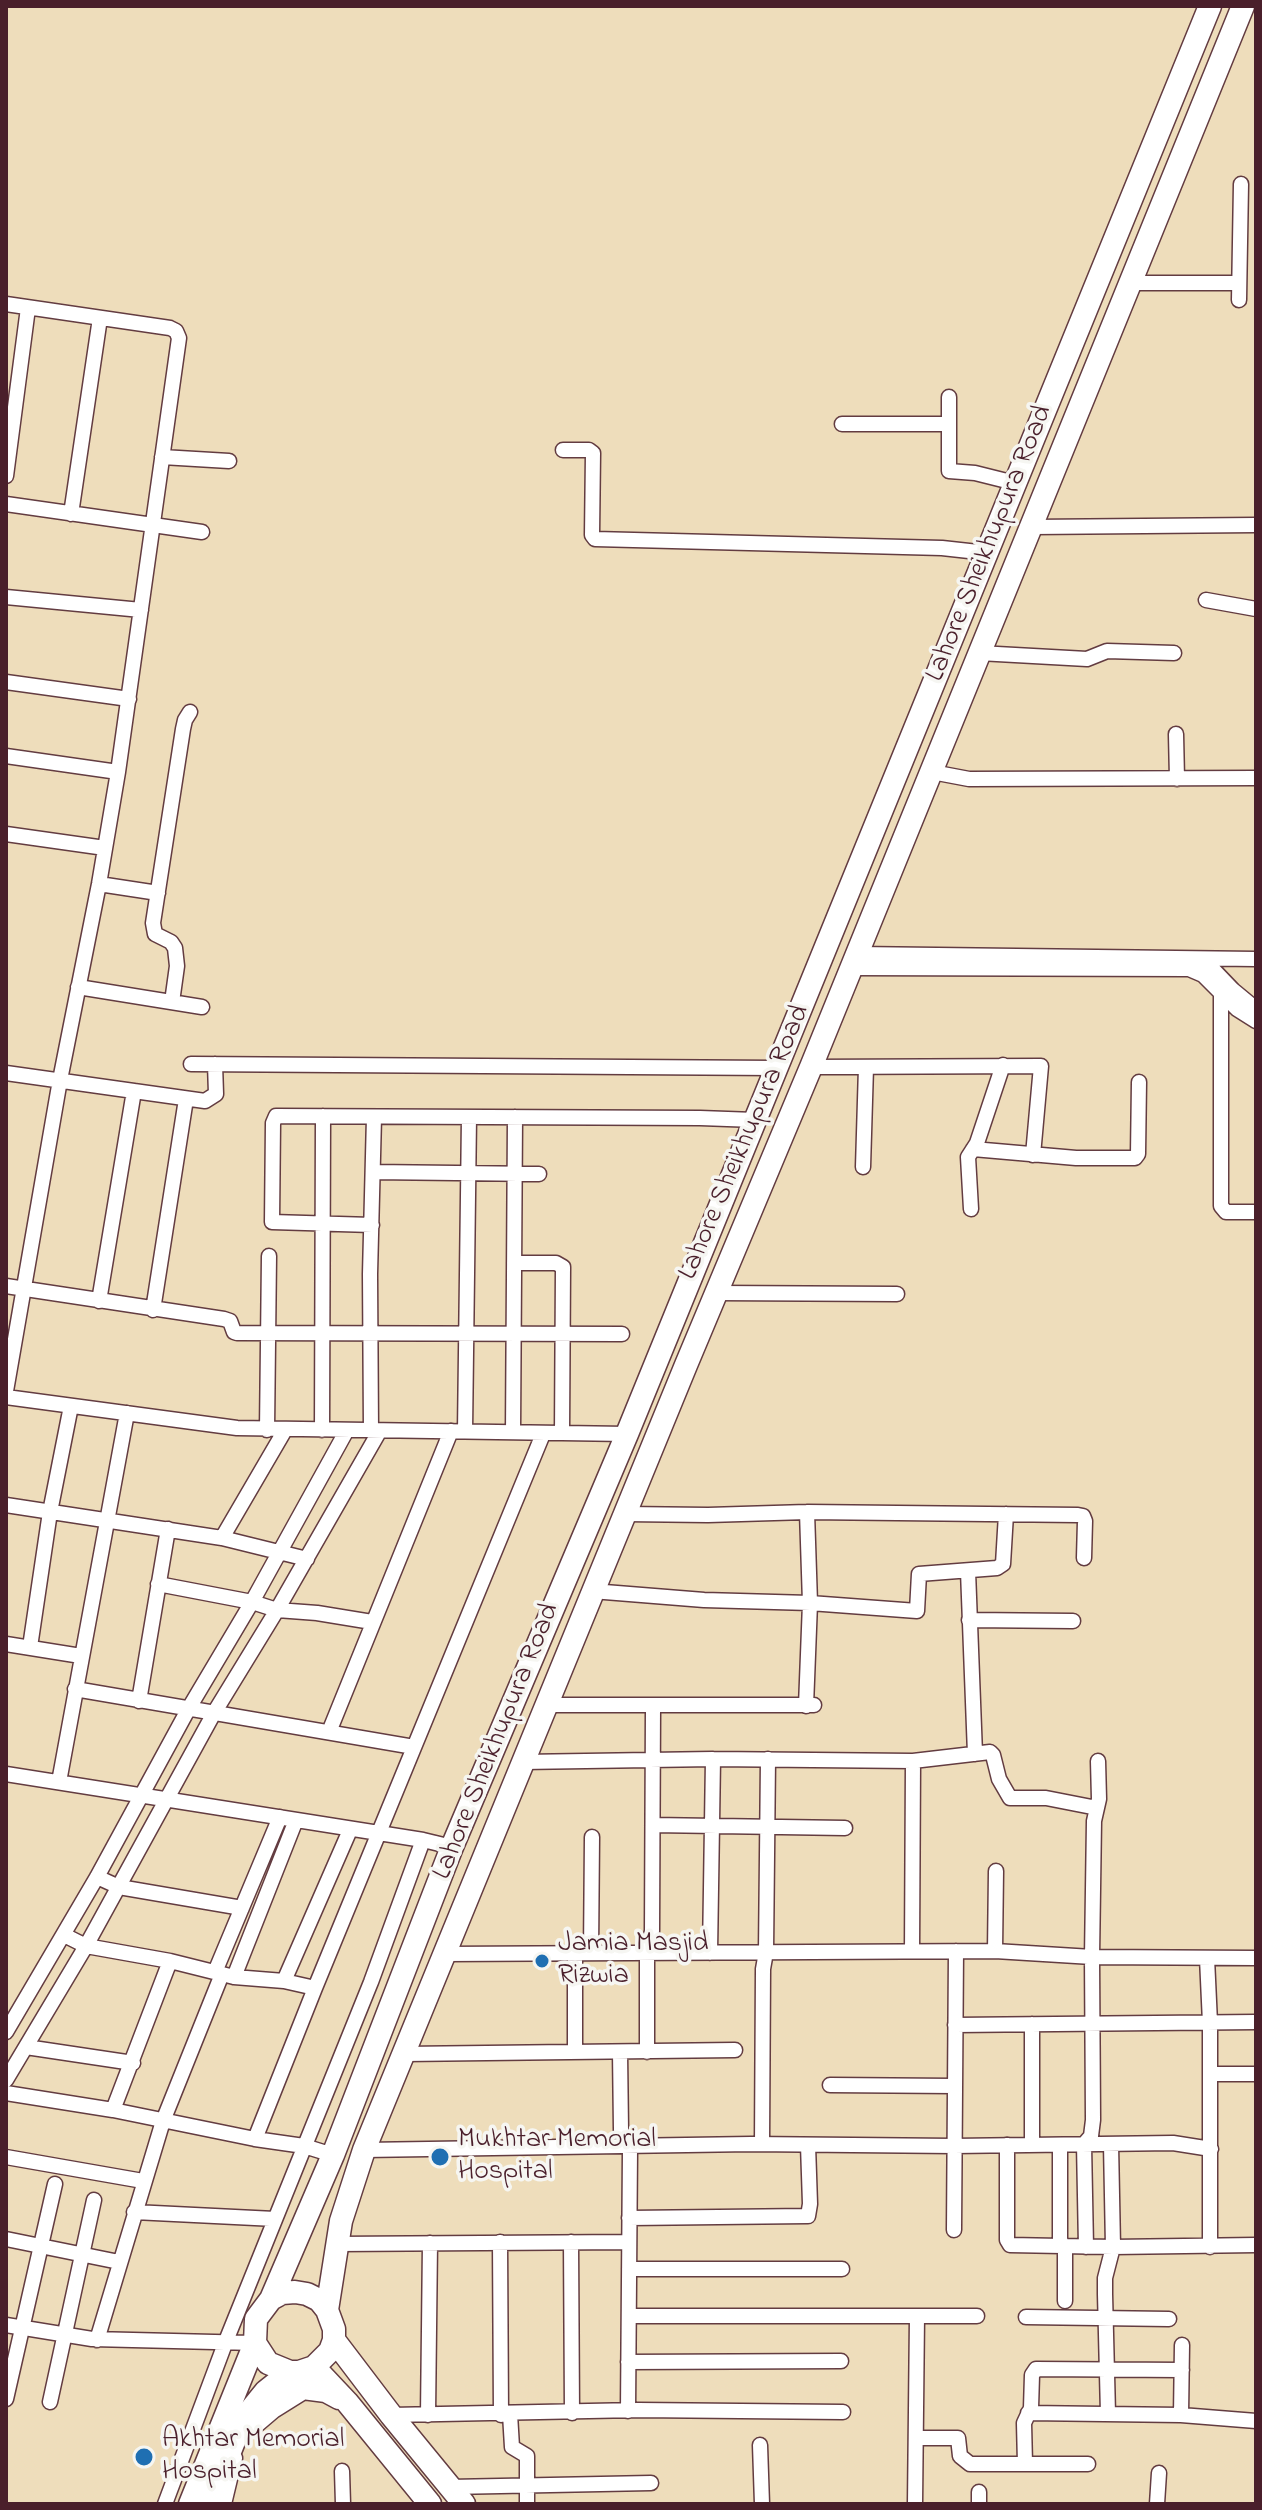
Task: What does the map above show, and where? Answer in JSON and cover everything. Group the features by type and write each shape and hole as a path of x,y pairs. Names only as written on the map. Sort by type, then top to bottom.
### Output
{"highway":[{"name":"Lahore Sheikhupura Road","path":"271,2299 333,2155 452,1847 627,1434 1210,6"},
{"name":"Lahore Sheikhupura Road","path":"327,2310 346,2198 364,2150 932,772 1243,6"},
{"path":"1047,408 1075,418"},
{"path":"190,2504 255,2343 256,2319 271,2299 282,2293 295,2292 319,2300 327,2310 332,2319 334,2340 457,2496"},
{"path":"255,2343 268,2363 290,2372 299,2372 323,2360 334,2340"},
{"path":"314,2367 347,2402 430,2504"},
{"path":"209,2504 235,2439 253,2407 266,2391 290,2372"},
{"path":"235,2439 271,2408 303,2388 326,2391 347,2402"}],"street":[{"path":"1239,300 1240,252 1248,203 1241,184"},
{"path":"1240,252 1256,252"},
{"path":"1130,283 1239,283"},
{"path":"6,304 170,328 179,338 118,772 6,1391"},
{"path":"6,476 28,308"},
{"path":"71,514 100,318"},
{"path":"949,397 949,472 975,473 1015,483"},
{"path":"842,424 949,424"},
{"path":"563,450 589,450 593,453 592,535 595,539 928,548 987,553"},
{"path":"162,457 229,461"},
{"path":"6,504 202,532"},
{"path":"1032,527 1256,525"},
{"path":"6,597 141,610"},
{"path":"1206,600 1256,609"},
{"path":"979,653 1087,659 1107,651 1174,653"},
{"path":"6,682 129,699"},
{"path":"172,1002 177,955 171,942 154,931 183,729 190,712"},
{"path":"1176,734 1177,779"},
{"path":"6,756 118,772"},
{"path":"932,772 969,779 1256,778"},
{"path":"6,834 105,848"},
{"path":"99,884 158,893"},
{"path":"1196,959 1211,967 1256,1009"},
{"path":"854,961 1256,959"},
{"path":"854,961 1185,969 1203,975 1221,994 1256,1021"},
{"path":"78,987 202,1007"},
{"path":"1221,994 1221,1206 1226,1212 1256,1212"},
{"path":"191,1064 776,1068"},
{"path":"6,1073 205,1101 214,1097 216,1091 215,1064"},
{"path":"971,1209 968,1159 1003,1065"},
{"path":"811,1067 1042,1067 1033,1155"},
{"path":"863,1167 866,1067"},
{"path":"973,1149 1076,1158 1137,1158 1139,1082"},
{"path":"99,1301 134,1091"},
{"path":"153,1310 186,1099"},
{"path":"372,1225 276,1223 272,1219 274,1119 277,1116 755,1120"},
{"path":"322,1430 323,1116"},
{"path":"6,2080 86,1946 214,1713 307,1559 375,1431 371,1332 374,1117"},
{"path":"329,1732 372,1622 458,1431 467,1333 469,1117"},
{"path":"513,1432 515,1117"},
{"path":"373,1172 539,1174"},
{"path":"267,1430 269,1256"},
{"path":"514,1263 562,1265 562,1433"},
{"path":"6,1286 224,1319 230,1321 236,1332 622,1334"},
{"path":"716,1293 897,1294"},
{"path":"6,1397 267,1430 627,1434"},
{"path":"30,1647 50,1512 71,1406"},
{"path":"59,1782 127,1413"},
{"path":"222,1538 285,1430"},
{"path":"6,2032 97,1877 347,1430"},
{"path":"255,2139 543,1434"},
{"path":"6,1505 222,1538 307,1559"},
{"path":"545,1705 810,1706 807,1512"},
{"path":"625,1514 807,1512 1083,1516 1084,1558"},
{"path":"592,1591 917,1611 919,1574 997,1568 1003,1564 1006,1514"},
{"path":"139,1701 168,1529"},
{"path":"968,1571 975,1754"},
{"path":"158,1584 252,1602 277,1610 372,1622"},
{"path":"969,1620 1073,1621"},
{"path":"6,1644 81,1656"},
{"path":"75,1689 414,1747"},
{"path":"647,2052 647,1953 652,1931 653,1707"},
{"path":"522,1762 713,1759 913,1761 988,1752 993,1753 999,1779 1013,1799 1046,1798 1097,1808"},
{"path":"710,1953 713,1759"},
{"path":"762,2144 768,1759"},
{"path":"912,1951 913,1761"},
{"path":"1086,2247 1084,2144 1091,2136 1093,2120 1092,1957 1098,1761"},
{"path":"6,1774 452,1847"},
{"path":"224,1974 242,1908 280,1817"},
{"path":"97,2340 163,2121 224,1974 296,1820"},
{"path":"653,1825 845,1828"},
{"path":"284,1981 350,1830"},
{"path":"591,1953 592,1837"},
{"path":"165,2504 226,2341 371,1982 423,1840"},
{"path":"995,1951 996,1871"},
{"path":"97,1877 119,1887 242,1908"},
{"path":"64,1935 86,1946 224,1974 315,1988"},
{"path":"954,2230 956,1951"},
{"path":"445,1954 995,1951 1092,1957 1256,1958"},
{"path":"575,1954 575,2052"},
{"path":"1207,1958 1210,2247"},
{"path":"113,2110 170,1961"},
{"path":"955,2025 1256,2022"},
{"path":"1032,2024 1032,2145"},
{"path":"26,2047 133,2063"},
{"path":"404,2054 735,2050"},
{"path":"620,2052 621,2130 629,2145 628,2411"},
{"path":"1210,2074 1256,2074"},
{"path":"830,2085 954,2086"},
{"path":"6,2093 304,2146 333,2155"},
{"path":"364,2150 629,2145 1173,2143 1211,2149"},
{"path":"1108,2414 1105,2278 1113,2247 1111,2144"},
{"path":"629,2218 808,2216 808,2145"},
{"path":"1007,2145 1008,2242 1014,2246 1256,2245"},
{"path":"1060,2145 1060,2240 1063,2247 1065,2301"},
{"path":"6,2157 143,2181"},
{"path":"6,2399 55,2184"},
{"path":"50,2402 94,2200"},
{"path":"134,2212 275,2219"},
{"path":"6,2239 119,2262"},
{"path":"500,2242 505,2414 512,2447 527,2456 527,2504"},
{"path":"571,2242 572,2413"},
{"path":"336,2244 629,2242"},
{"path":"428,2415 430,2243"},
{"path":"629,2269 842,2269"},
{"path":"629,2316 977,2316"},
{"path":"915,2504 917,2316"},
{"path":"1026,2317 1169,2319"},
{"path":"6,2325 97,2340 255,2343"},
{"path":"1181,2415 1182,2345"},
{"path":"628,2362 841,2361"},
{"path":"1025,2464 1024,2423 1031,2408 1032,2373 1036,2369 1182,2370"},
{"path":"391,2415 628,2411 843,2412"},
{"path":"1028,2413 1181,2415 1256,2421"},
{"path":"916,2438 958,2438 960,2456 970,2464 1088,2464"},
{"path":"224,2504 235,2459 235,2439"},
{"path":"760,2445 762,2504"},
{"path":"342,2471 343,2504"},
{"path":"1157,2504 1159,2473"},
{"path":"457,2496 527,2485 651,2483"}],"place":[{"name":"Jamia Masjid Rizwia","path":"542,1961"},
{"name":"Mukhtar Memorial Hospital","path":"440,2157"},
{"name":"Akhtar Memorial Hospital","path":"144,2457"}]}
